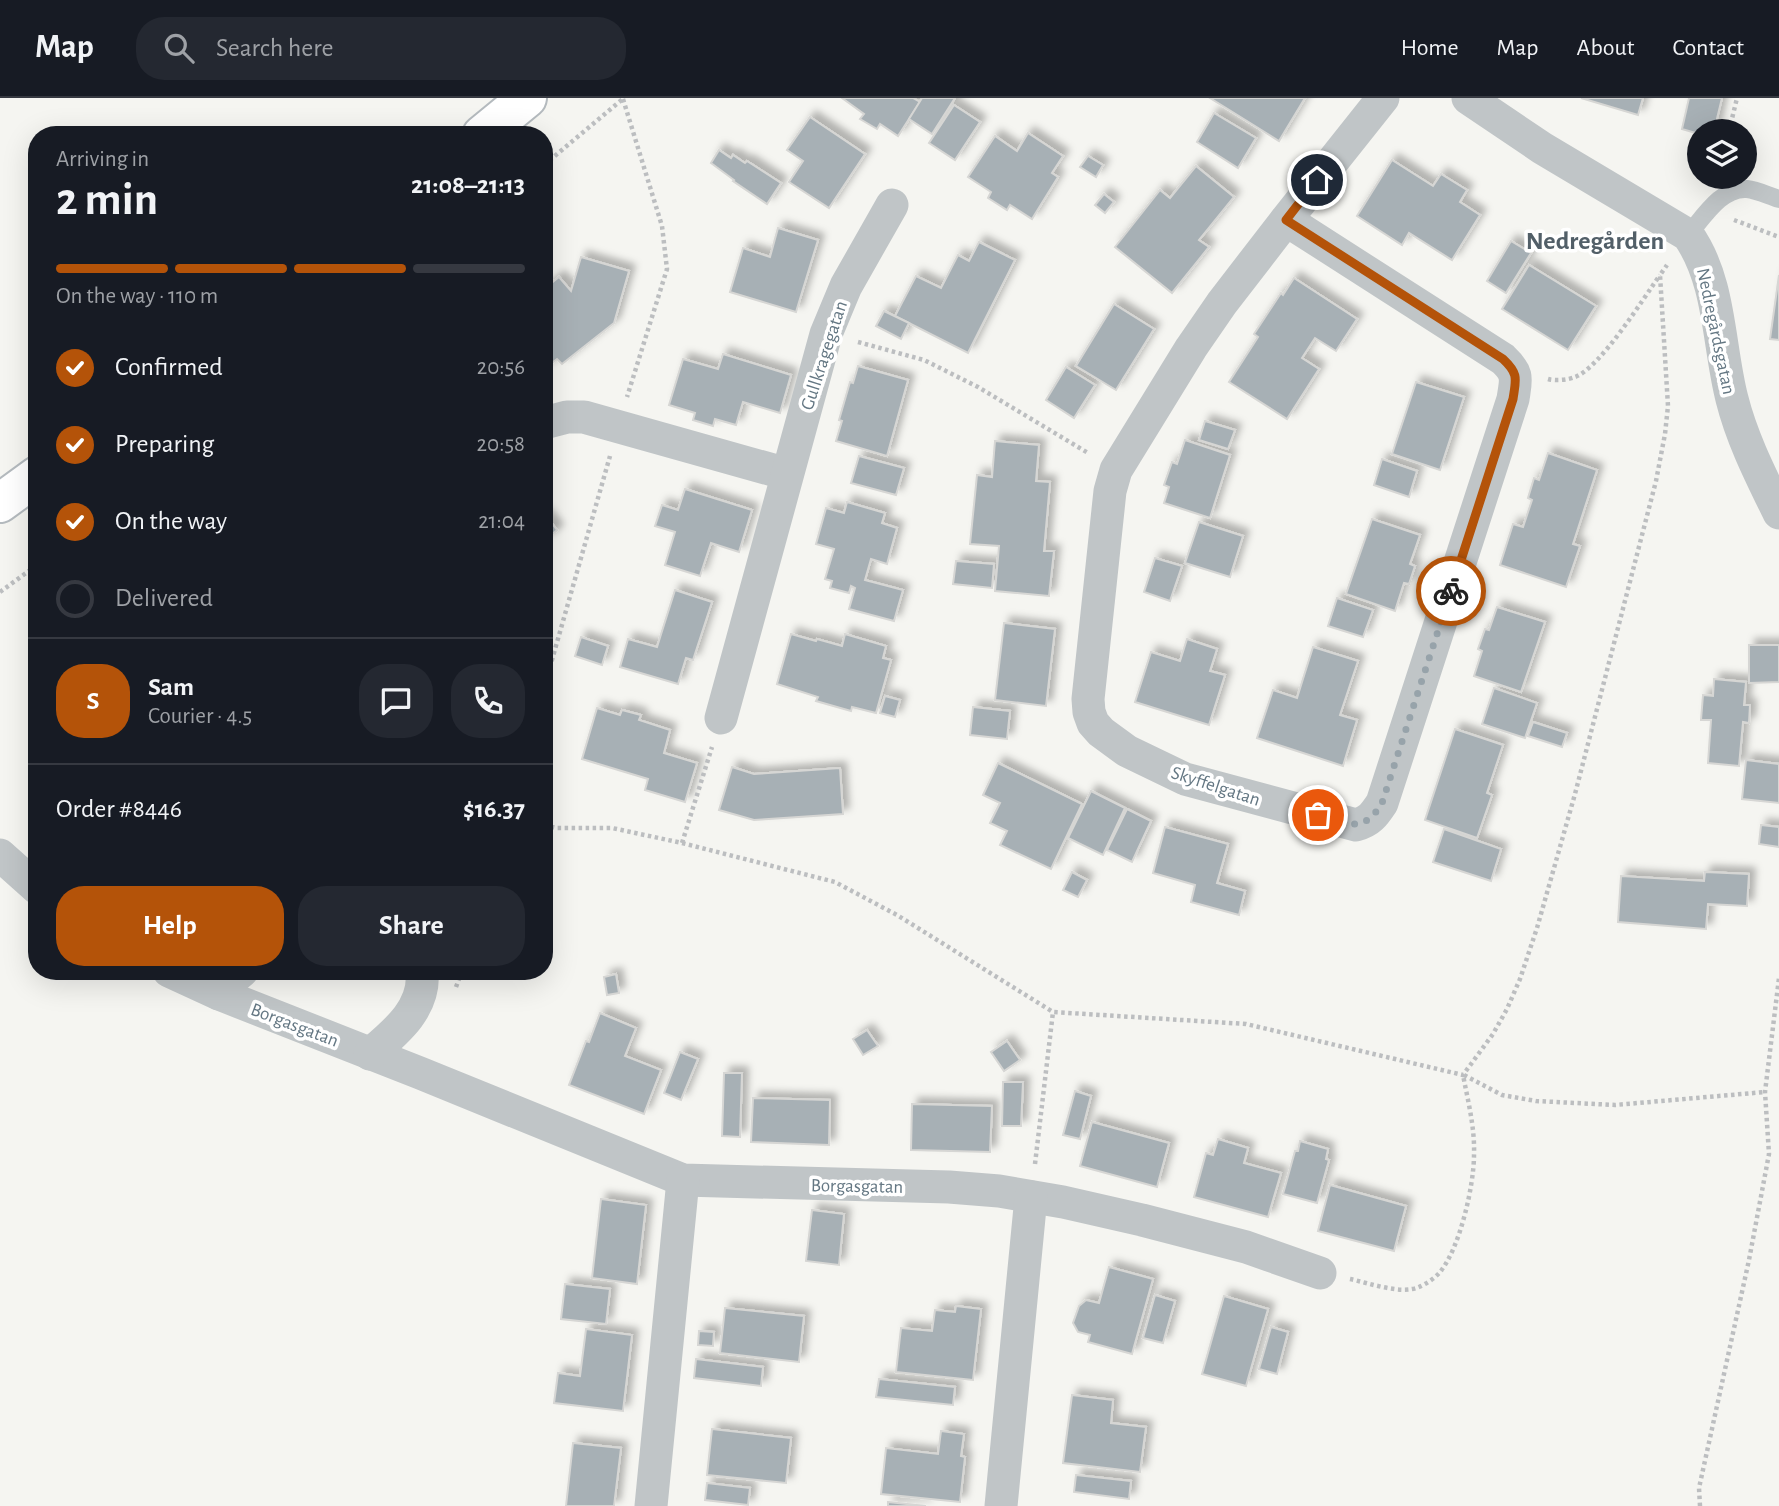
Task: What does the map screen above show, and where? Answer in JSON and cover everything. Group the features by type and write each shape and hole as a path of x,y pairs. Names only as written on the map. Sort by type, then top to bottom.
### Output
{"street":[{"path":"493,126 527,98"},
{"name":"Skyffelgatan","path":"1383,98 1222,303 1116,470 1110,491 1088,699 1093,723 1120,746 1185,779 1356,825 1374,816 1382,803 1513,399 1516,381 1513,369"},
{"path":"1468,98 1542,148 1688,235"},
{"name":"Gullkragegatan","path":"720,718 826,334 846,286 892,205"},
{"path":"1286,220 1503,359 1513,369"},
{"name":"Nedregårdsgatan","path":"1688,235 1698,249 1710,278 1731,399 1744,439 1779,513"},
{"path":"553,420 567,416 584,417 787,474"},
{"path":"0,503 28,483"},
{"path":"0,855 28,880"},
{"path":"370,1054 409,1017 417,1003 422,980"},
{"name":"Borgasgatan","path":"230,983 370,1054 683,1180 949,1187 999,1191 1142,1220 1246,1247 1320,1273"},
{"path":"651,1506 683,1180"},
{"path":"1001,1506 1031,1197"}],"lane":[{"path":"1688,235 1715,204 1732,191 1748,189 1779,200"}],"path":[{"path":"553,157 624,98"},
{"path":"1732,119 1737,98"},
{"path":"1688,235 1728,218 1779,237"},
{"path":"1513,369 1553,380 1576,377 1598,361 1660,275"},
{"path":"826,334 923,359 978,387 1116,470"},
{"path":"0,592 28,572"},
{"path":"682,844 720,718"},
{"path":"1700,1506 1699,1488 1769,1154 1765,1092 1779,978"},
{"path":"1031,1197 1053,1012"},
{"path":"1320,1273 1407,1290 1417,1288 1440,1273 1459,1233 1471,1184 1473,1133 1463,1075 1502,1095 1536,1101 1615,1105 1765,1092"}],"building":[{"path":"842,98 913,98 920,102 898,136 880,124 877,129 860,119 864,114"},
{"path":"922,98 955,98 932,134 909,119"},
{"path":"1210,98 1305,98 1279,141"},
{"path":"1581,98 1643,98 1638,115"},
{"path":"1689,98 1722,98 1717,119 1687,119 1687,130 1682,129"},
{"path":"954,105 980,122 955,160 929,143"},
{"path":"1214,113 1256,138 1238,168 1197,142"},
{"path":"810,117 865,154 829,208 789,182 803,161 787,150"},
{"path":"1028,133 1063,156 1052,173 1058,177 1032,219 1010,205 1007,210 988,198 991,192 968,177 995,136 1017,151"},
{"path":"719,150 731,158 733,155 745,163 747,161 781,183 767,204 711,163"},
{"path":"1088,156 1103,165 1096,177 1080,167"},
{"path":"1392,160 1433,186 1441,174 1467,190 1460,202 1480,215 1452,260 1409,233 1402,245 1357,216"},
{"path":"1196,166 1234,197 1199,240 1209,247 1172,293 1115,247 1160,190 1170,198"},
{"path":"1104,194 1114,202 1105,213 1095,205"},
{"path":"778,228 818,240 796,312 730,292 743,248 770,257"},
{"path":"1511,241 1531,253 1506,293 1487,281"},
{"path":"979,242 1015,260 968,353 895,316 916,276 941,288 958,255 969,261"},
{"path":"581,257 629,271 614,323 562,364 557,359 553,362 553,282 559,277 571,291"},
{"path":"1529,265 1596,306 1568,350 1502,309"},
{"path":"1779,275 1779,340 1770,339"},
{"path":"1294,278 1357,319 1336,351 1315,338 1302,358 1319,369 1287,419 1229,382 1258,337 1254,334"},
{"path":"1114,304 1154,329 1116,390 1076,366"},
{"path":"884,311 909,323 901,339 876,326"},
{"path":"723,354 791,375 780,413 743,402 736,425 715,419 713,426 693,420 695,413 669,405 683,359 718,369"},
{"path":"858,366 908,380 887,456 836,441 850,382 853,383"},
{"path":"1066,367 1095,385 1074,418 1046,400"},
{"path":"1416,382 1464,397 1440,470 1392,454"},
{"path":"1205,421 1235,430 1228,449 1199,440"},
{"path":"1185,440 1230,455 1210,518 1164,503 1169,487 1164,485 1172,462 1177,464"},
{"path":"995,441 1039,445 1036,481 1050,482 1044,551 1054,551 1049,596 995,591 999,546 970,544 977,475 992,477"},
{"path":"1548,453 1597,470 1573,544 1580,546 1566,587 1500,565 1513,524 1523,527 1532,500 1528,498 1534,478 1539,480"},
{"path":"859,456 904,468 896,495 851,483"},
{"path":"1382,459 1417,471 1409,497 1374,485"},
{"path":"685,489 752,510 739,552 711,543 700,576 665,565 675,532 655,526 662,505 678,510"},
{"path":"847,502 885,513 882,523 897,528 887,564 871,559 865,580 903,590 894,621 849,609 855,588 851,586 849,593 830,588 832,581 825,579 834,549 816,544 826,508 844,513"},
{"path":"1372,519 1420,535 1410,564 1415,566 1409,584 1404,583 1395,611 1346,594"},
{"path":"1199,522 1243,536 1230,577 1185,563"},
{"path":"1155,558 1182,566 1170,601 1144,592"},
{"path":"956,561 994,564 992,588 953,584"},
{"path":"675,590 712,602 693,660 686,658 678,684 620,667 628,639 657,647"},
{"path":"1337,598 1373,610 1363,637 1328,626"},
{"path":"1497,607 1545,622 1521,692 1474,676 1482,651 1478,649 1485,629 1489,630"},
{"path":"1004,623 1055,629 1046,706 995,700"},
{"path":"791,634 842,646 845,634 886,646 883,658 891,660 876,713 852,707 851,711 816,701 818,697 777,684"},
{"path":"581,637 608,646 602,665 575,656"},
{"path":"1187,639 1217,649 1210,671 1225,675 1209,725 1135,702 1151,652 1180,661"},
{"path":"1749,645 1779,645 1779,682 1749,683"},
{"path":"1313,647 1358,661 1340,715 1357,720 1343,766 1257,738 1273,690 1297,698"},
{"path":"1714,679 1746,682 1744,705 1750,705 1749,723 1743,722 1739,766 1708,763 1711,720 1701,720 1703,695 1713,696"},
{"path":"1494,688 1537,703 1525,738 1482,724"},
{"path":"885,696 900,700 895,717 880,713"},
{"path":"973,707 1010,711 1007,739 970,735"},
{"path":"597,708 620,715 622,710 641,715 639,720 670,730 664,753 697,763 685,802 645,790 648,779 582,759"},
{"path":"1533,722 1567,733 1562,747 1528,736"},
{"path":"1455,729 1503,745 1487,793 1492,795 1477,838 1425,820"},
{"path":"1746,760 1779,764 1779,803 1742,799"},
{"path":"998,763 1082,804 1051,869 1000,845 1007,831 990,823 1000,803 983,795"},
{"path":"732,767 754,774 840,768 843,814 754,820 719,810"},
{"path":"1091,791 1125,808 1103,855 1068,838"},
{"path":"1127,809 1151,821 1132,862 1107,850"},
{"path":"1761,825 1779,827 1779,847 1759,844"},
{"path":"1165,827 1228,844 1217,883 1245,891 1239,915 1191,902 1195,885 1153,873"},
{"path":"1444,829 1501,849 1491,881 1433,862"},
{"path":"1072,872 1087,880 1078,897 1063,890"},
{"path":"1705,872 1749,874 1747,906 1708,904 1706,929 1618,922 1621,876 1704,881"},
{"path":"616,974 619,993 607,995 604,977"},
{"path":"600,1013 636,1028 625,1056 661,1070 644,1114 569,1085"},
{"path":"867,1030 878,1046 863,1055 853,1039"},
{"path":"1007,1041 1020,1060 1004,1071 991,1052"},
{"path":"680,1052 698,1059 681,1100 664,1093"},
{"path":"724,1073 742,1073 740,1137 722,1136"},
{"path":"1003,1082 1023,1082 1021,1126 1002,1126"},
{"path":"1075,1091 1091,1096 1080,1139 1063,1135"},
{"path":"753,1098 830,1100 829,1145 751,1142"},
{"path":"912,1104 992,1106 990,1152 911,1150"},
{"path":"1092,1122 1169,1143 1157,1187 1080,1166"},
{"path":"1218,1139 1248,1148 1244,1163 1281,1173 1268,1217 1194,1197 1206,1153 1213,1155"},
{"path":"1300,1141 1328,1149 1326,1159 1329,1160 1317,1203 1283,1194"},
{"path":"1330,1185 1406,1206 1394,1251 1318,1231"},
{"path":"601,1199 646,1205 637,1284 592,1278"},
{"path":"812,1210 844,1214 839,1265 806,1261"},
{"path":"1109,1267 1153,1279 1132,1354 1088,1342 1090,1335 1078,1332 1073,1323 1079,1306 1086,1300 1099,1303"},
{"path":"565,1284 610,1289 606,1324 561,1319"},
{"path":"1155,1295 1175,1301 1163,1343 1143,1338"},
{"path":"1224,1296 1268,1309 1246,1386 1202,1374"},
{"path":"956,1306 981,1309 973,1380 896,1372 901,1328 932,1331 935,1310 955,1312"},
{"path":"725,1308 804,1316 799,1362 720,1353"},
{"path":"1271,1327 1288,1332 1277,1374 1259,1369"},
{"path":"586,1329 632,1335 623,1411 554,1403 558,1373 580,1376"},
{"path":"699,1331 714,1332 713,1346 698,1345"},
{"path":"696,1359 763,1367 761,1386 694,1378"},
{"path":"879,1379 955,1387 953,1405 876,1397"},
{"path":"1072,1395 1113,1400 1111,1423 1146,1427 1140,1472 1063,1463"},
{"path":"712,1429 791,1438 786,1483 707,1475"},
{"path":"941,1431 964,1434 961,1456 965,1457 960,1502 881,1494 886,1448 938,1454"},
{"path":"573,1443 621,1448 614,1506 566,1506"},
{"path":"1076,1475 1131,1481 1129,1499 1074,1492"},
{"path":"707,1483 750,1488 748,1505 705,1500"},
{"path":"888,1502 926,1506 888,1506"}],"way so far":[{"path":"1318,815 1356,825 1374,816 1382,803 1451,591"}],"district":[{"name":"Nedregården","path":"1595,240"}],"route":[{"path":"1317,180 1286,220 1503,359 1513,369 1516,381 1513,399 1451,591"}]}
